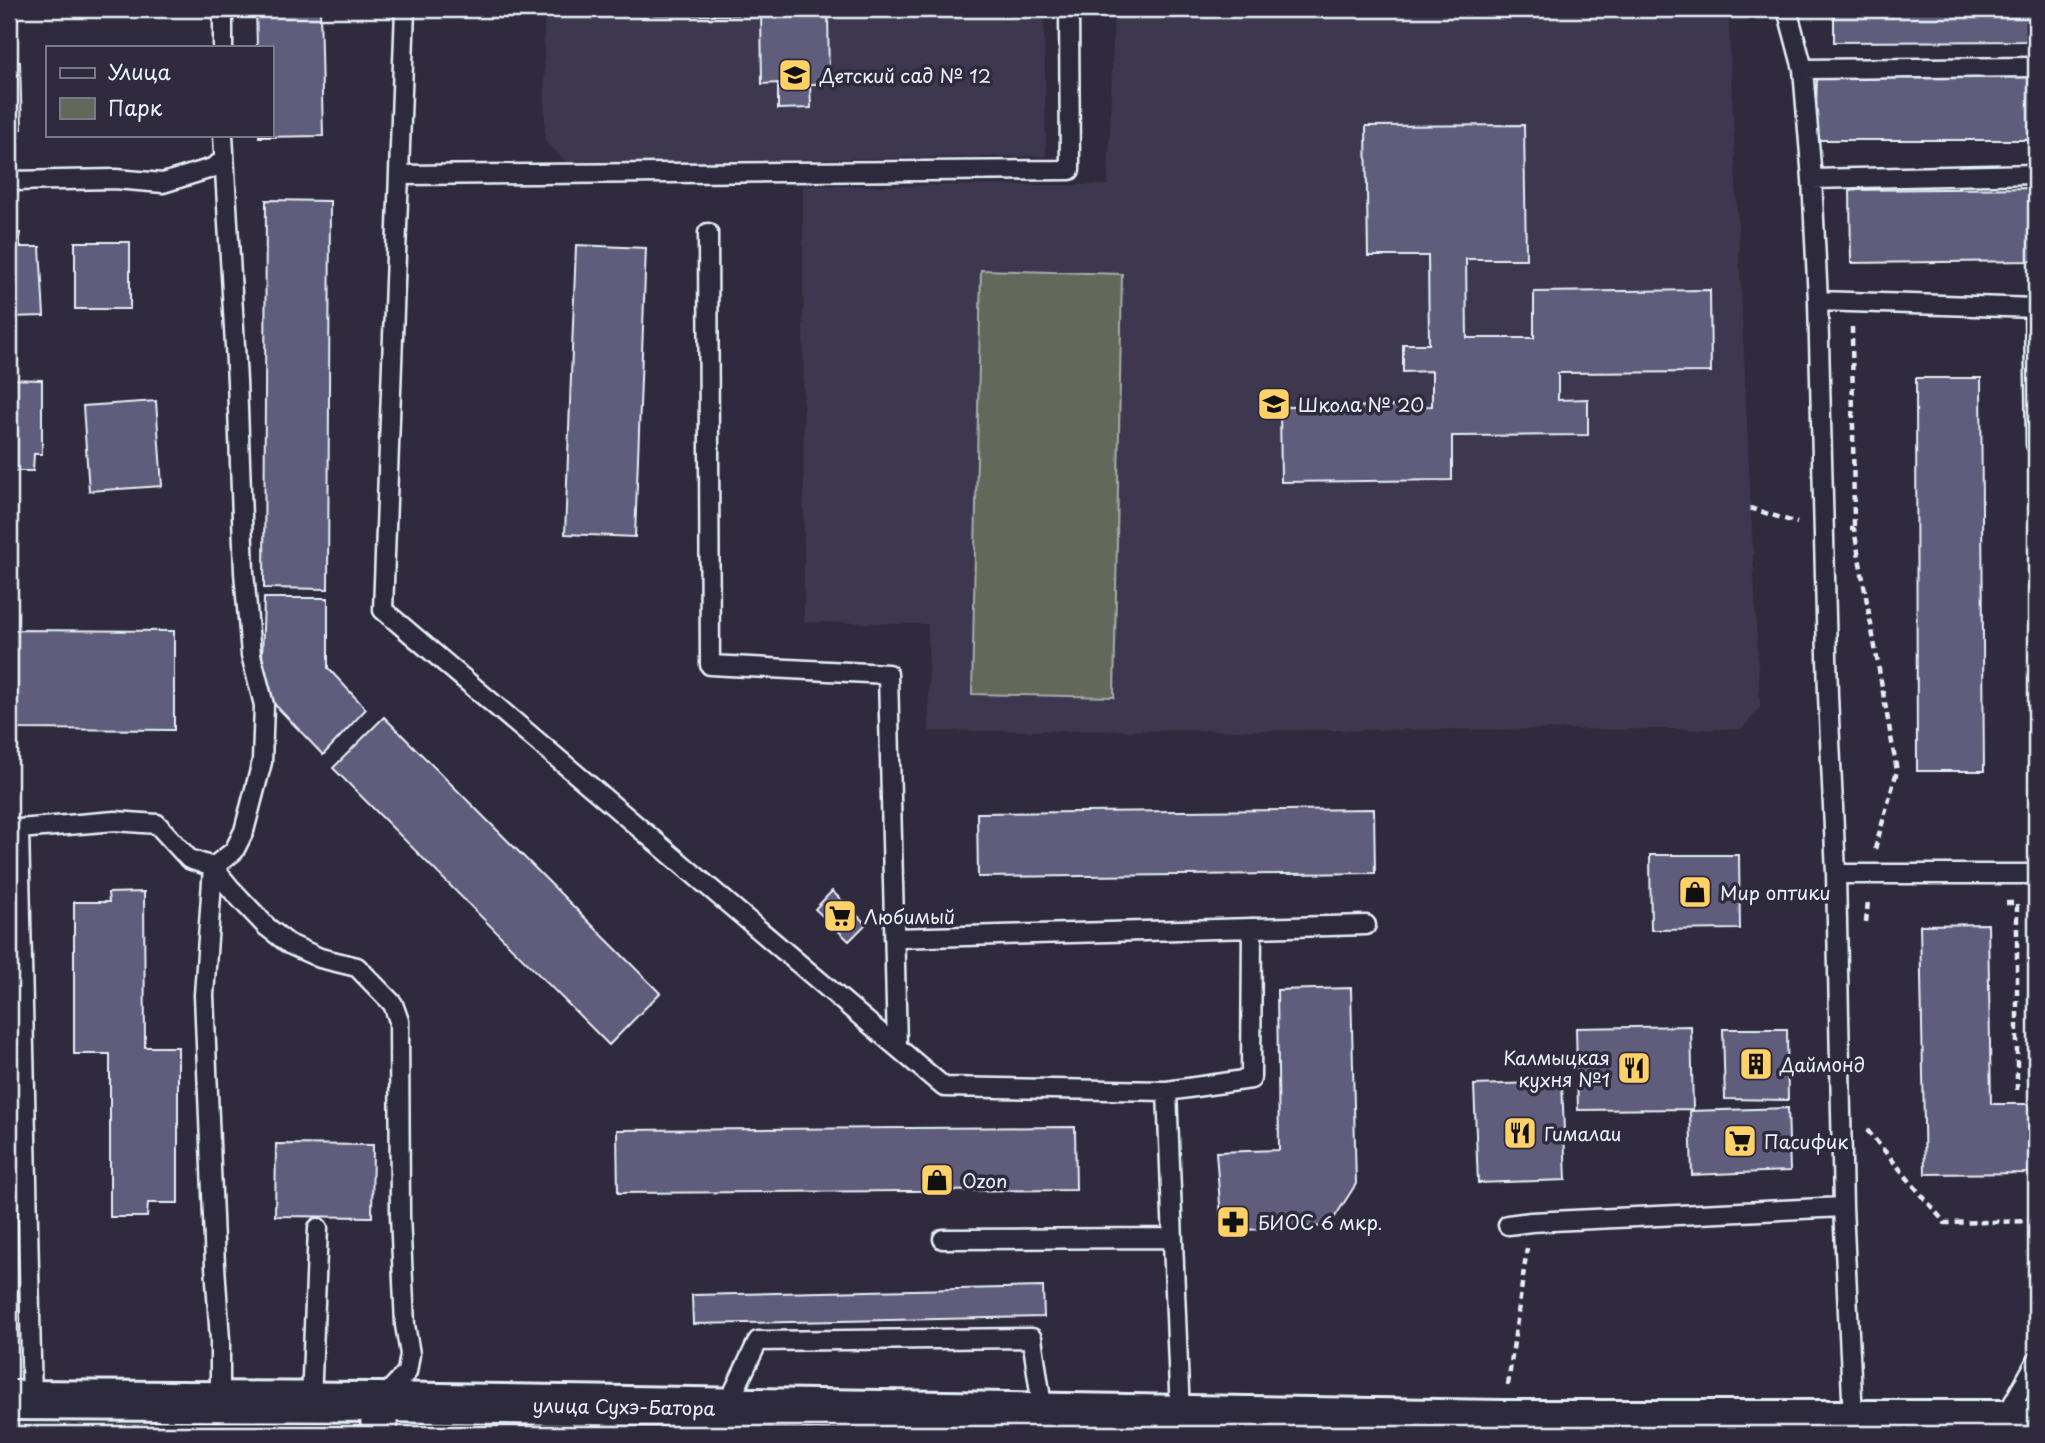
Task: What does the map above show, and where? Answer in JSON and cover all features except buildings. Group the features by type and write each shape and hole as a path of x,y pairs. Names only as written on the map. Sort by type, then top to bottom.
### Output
{"main road":[{"name":"улица Сухэ-Батора","path":"20,1400 311,1402 379,1418 726,1408 1025,1420 1180,1415 1776,1427 1853,1419 2020,1420"}],"lane":[{"path":"223,9 223,46"},
{"path":"405,9 383,610 944,1087 1167,1091 1251,1079 1252,928"},
{"path":"399,175 1070,170 1069,9"},
{"path":"1787,9 1803,69 1818,301 1828,695 1836,874 1843,1207 1853,1419"},
{"path":"1803,69 2036,67"},
{"path":"220,1402 220,1340 205,995 214,867 234,851 244,831 261,762 264,705 251,655 244,572 237,381 223,136"},
{"path":"9,181 115,179 163,183 212,168 223,161"},
{"path":"1812,179 2036,174"},
{"path":"708,233 710,665 888,674 897,1047"},
{"path":"1818,301 2035,308 2036,444"},
{"path":"20,1400 14,828 115,821 157,824 189,859 214,867 230,889 267,927 289,944 320,958 357,967 393,1004 399,1021 400,1215 405,1325 410,1354 407,1372 379,1418"},
{"path":"1836,874 2036,874"},
{"path":"894,938 1366,925"},
{"path":"1167,1091 1180,1415"},
{"path":"1508,1225 1843,1207"},
{"path":"311,1402 318,1228"},
{"path":"943,1239 1172,1238"},
{"path":"726,1408 758,1341 1032,1338 1025,1420"},
{"path":"2020,1420 2036,1362"}],"path":[{"path":"1851,302 1854,529 1897,771 1867,874"},
{"path":"1751,508 1825,532 1854,529"},
{"path":"1866,928 1867,901 1881,901"},
{"path":"2003,903 2017,903 2017,1090"},
{"path":"1865,1128 1945,1223 2036,1222"},
{"path":"1503,1420 1531,1222"}],"shaded area":[{"name":"Детский сад № 12","path":"544,9 1044,9 1046,156 567,163 545,141"},
{"name":"Школа № 20","path":"1114,9 1728,9 1760,708 1742,729 929,731 928,624 804,622 803,186 1108,185"}],"green space":[{"path":"981,270 1122,274 1114,697 972,694"}],"place":[{"name":"Детский сад № 12","path":"795,75"},
{"name":"Школа № 20","path":"1274,404"},
{"name":"Мир оптики","path":"1695,892"},
{"name":"Любимый","path":"840,916"},
{"name":"Даймонд","path":"1756,1064"},
{"name":"Калмыцкая кухня №1","path":"1634,1068"},
{"name":"Гималаи","path":"1520,1133"},
{"name":"Пасифик","path":"1740,1141"},
{"name":"Ozon","path":"937,1180"},
{"name":"БИОС 6 мкр.","path":"1233,1222"}]}
